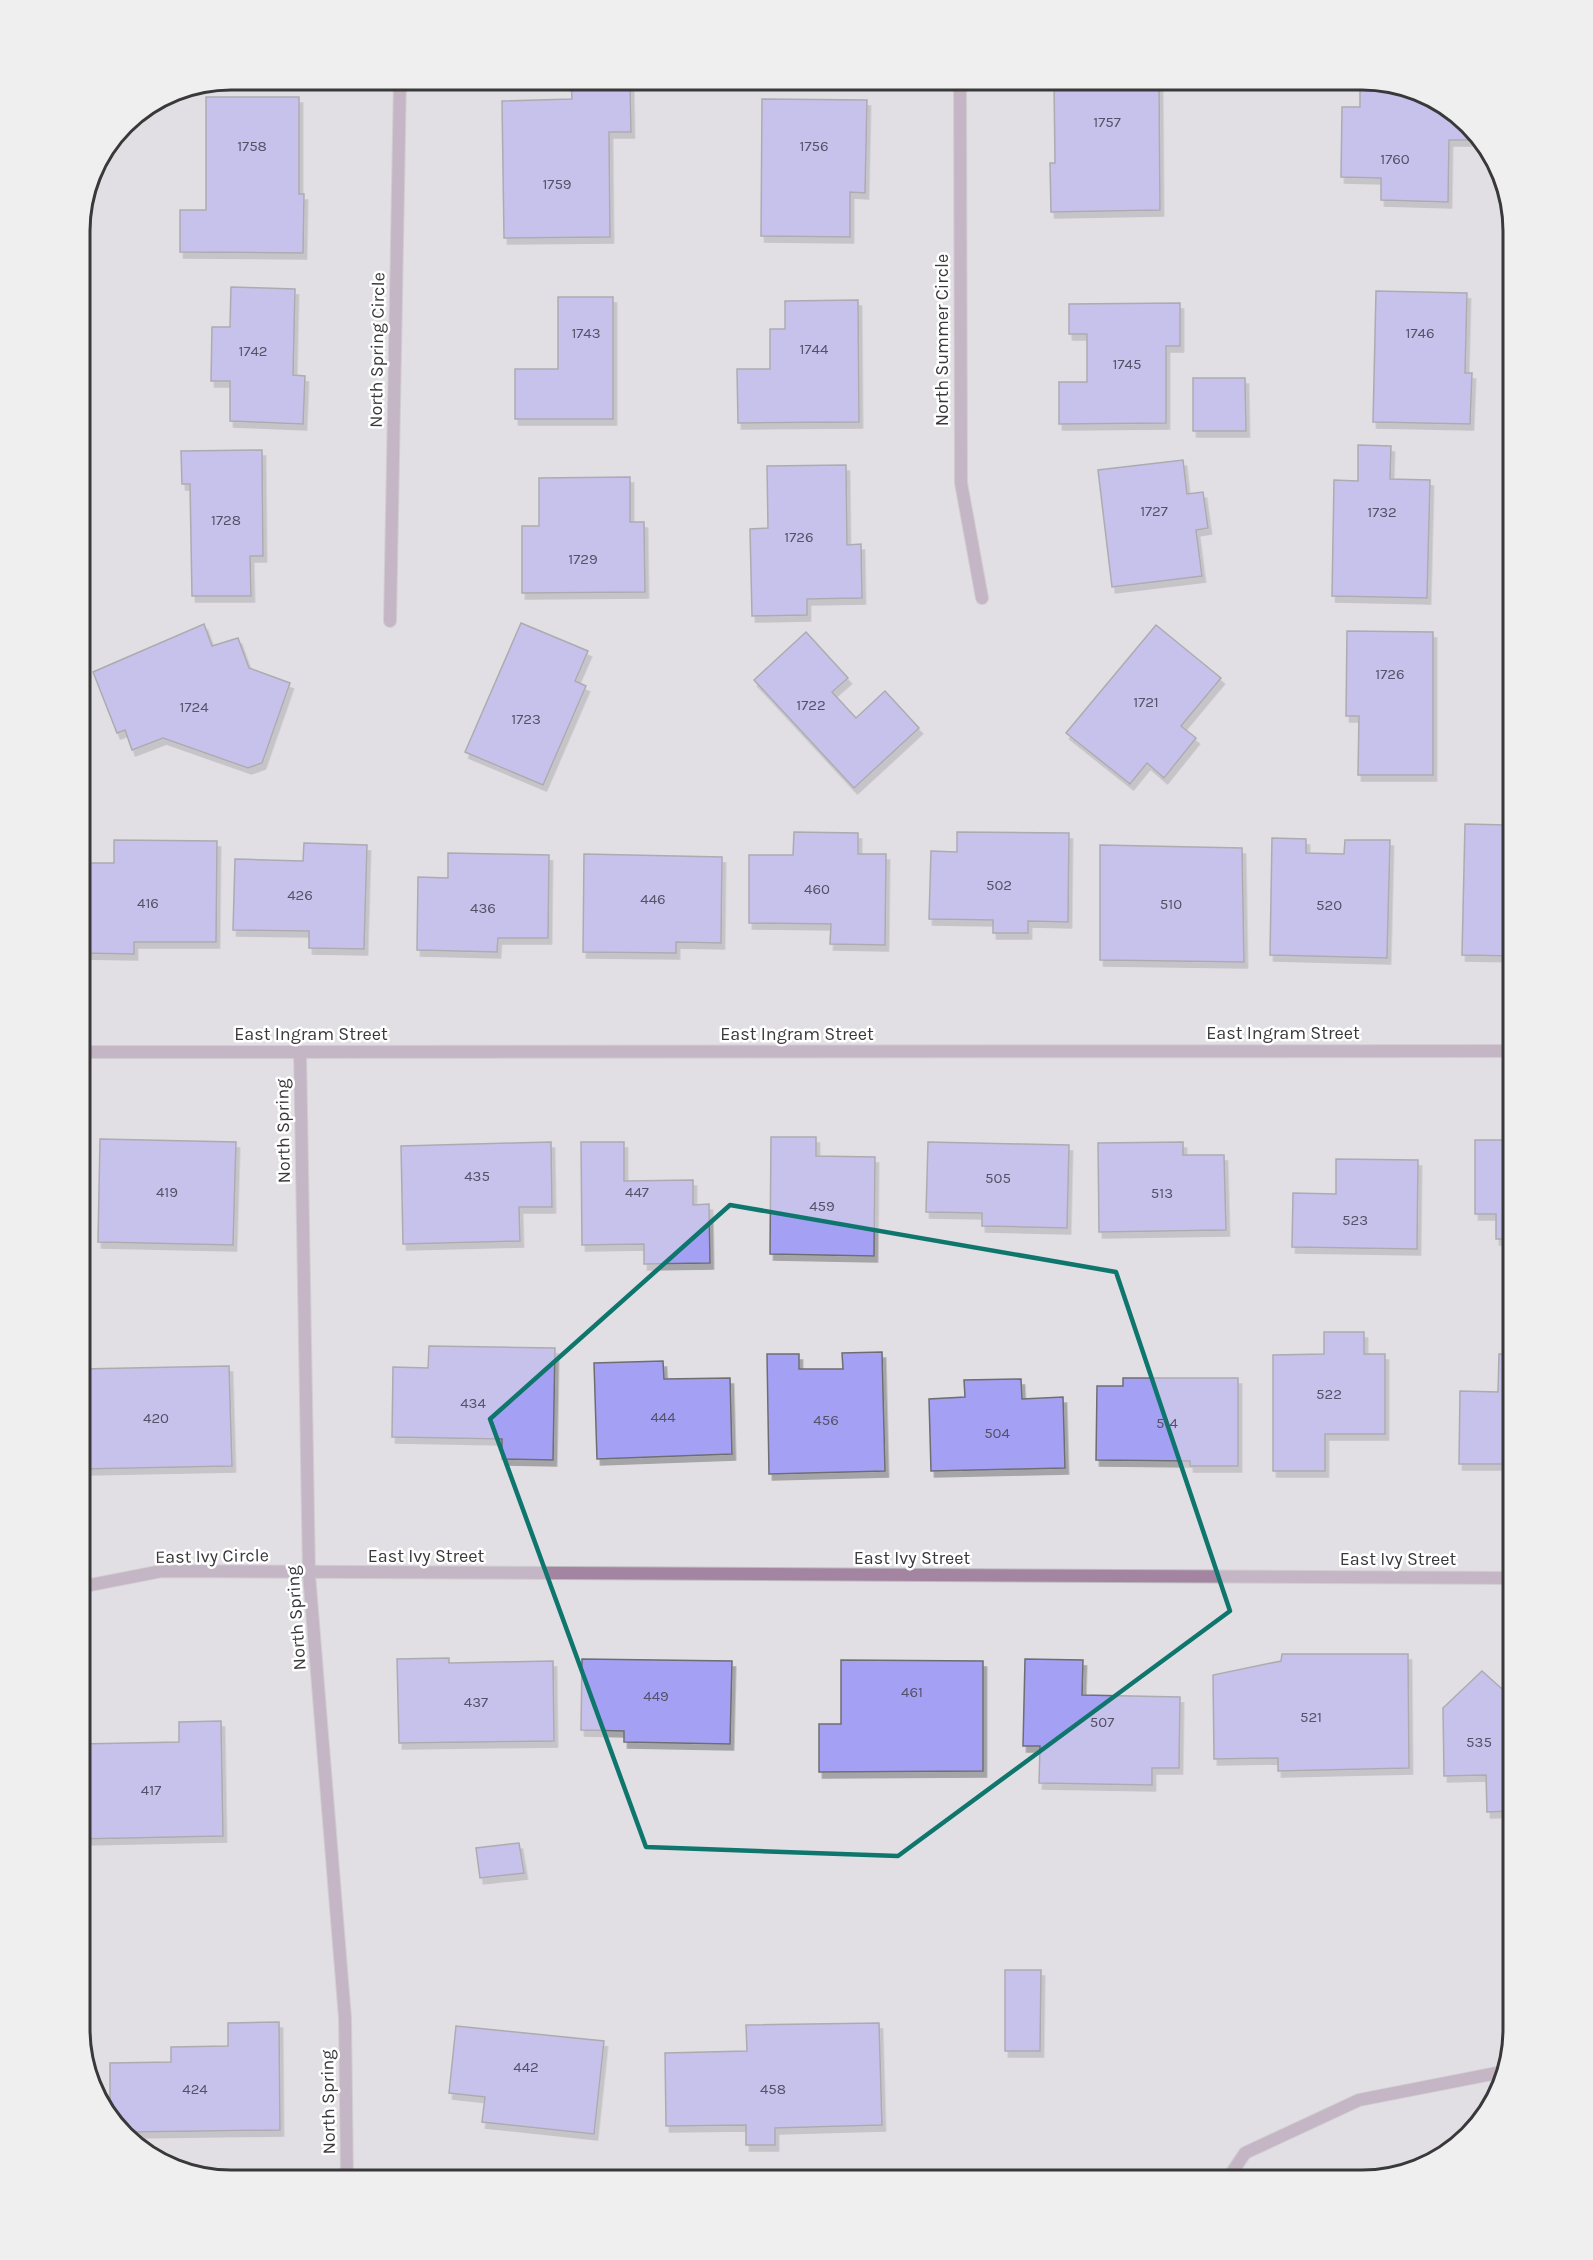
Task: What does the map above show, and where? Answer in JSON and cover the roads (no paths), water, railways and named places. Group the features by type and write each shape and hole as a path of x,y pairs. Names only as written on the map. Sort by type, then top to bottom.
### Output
{"street":[{"name":"North Spring Circle","path":"390,621 400,90"},
{"name":"North Summer Circle","path":"960,90 960,483 982,598"},
{"name":"East Ingram Street","path":"90,1052 1503,1051"},
{"name":"North Spring","path":"300,1052 309,1574 345,2018 347,2170"},
{"name":"East Ivy Circle","path":"90,1585 162,1571 309,1574"},
{"name":"East Ivy Street","path":"309,1574 1503,1578"},
{"path":"1234,2170 1245,2153 1359,2100 1495,2073"}]}
